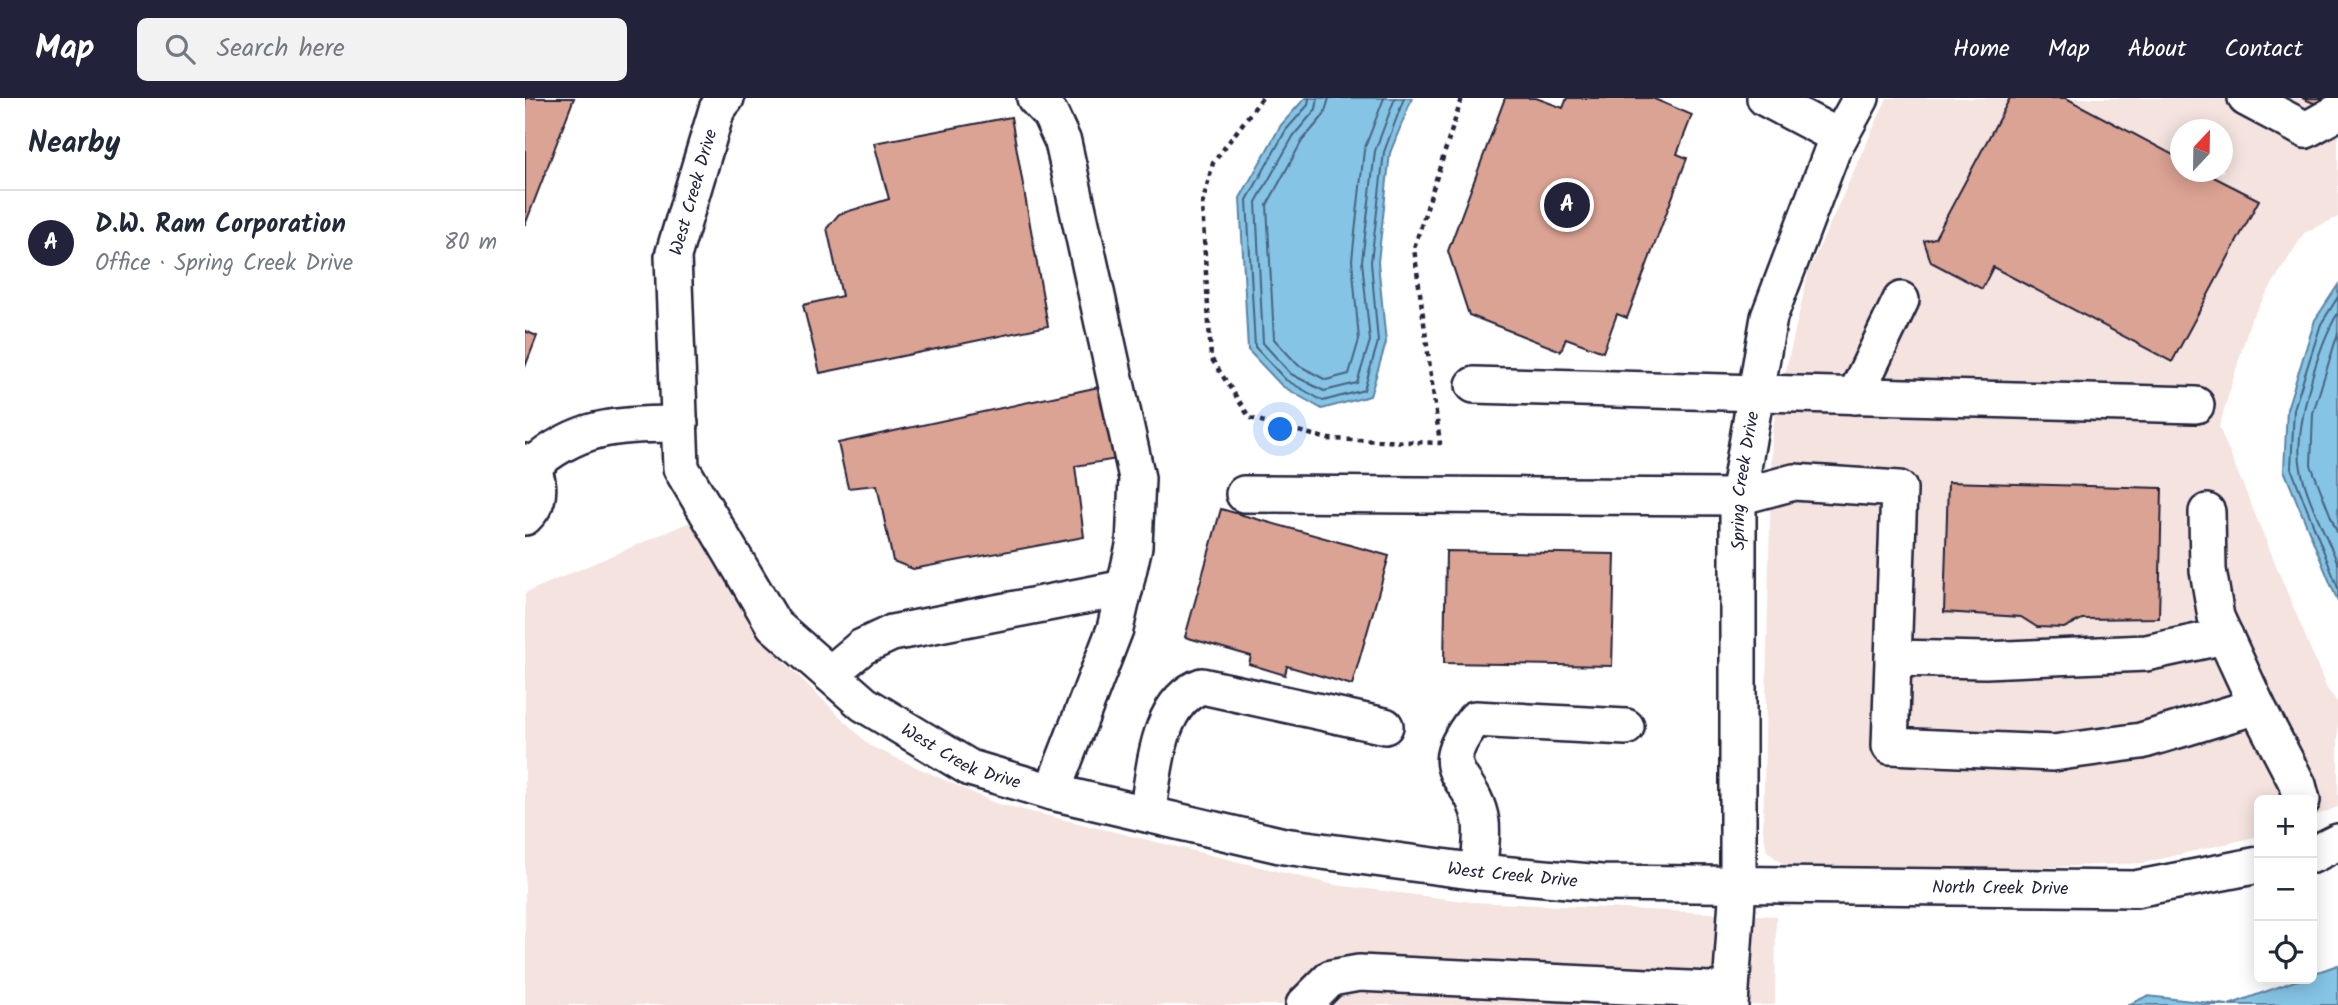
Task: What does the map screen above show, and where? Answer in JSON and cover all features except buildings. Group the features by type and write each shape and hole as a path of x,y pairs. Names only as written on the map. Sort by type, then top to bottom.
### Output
{"street":[{"name":"West Creek Drive","path":"726,98 717,109 673,256 681,468 773,625 864,704 970,768 1052,792 1284,846 1479,872 1601,883 1738,884"},
{"path":"1035,98 1050,114 1063,142 1137,478 1135,546 1115,629 1052,792"},
{"path":"1765,98 1839,137"},
{"name":"Spring Creek Drive","path":"1730,998 1738,884 1738,497 1769,317 1839,137 1861,98"},
{"path":"2246,98 2306,130 2338,112"},
{"path":"1855,396 1901,300"},
{"path":"1474,385 2196,405"},
{"path":"525,517 535,504 538,491 528,465 563,442 605,426 680,424"},
{"path":"1244,494 1738,497 1794,482 1899,489 1889,746 2053,753 2141,741 2257,706"},
{"path":"2207,512 2208,570 2216,617 2301,795"},
{"path":"830,674 862,646 892,633 1125,588"},
{"path":"1893,658 1985,660 2145,653 2225,636"},
{"path":"1147,814 1163,734 1174,705 1187,691 1202,686 1385,726"},
{"path":"1479,872 1481,822 1456,774 1453,755 1460,739 1475,719 1626,727"},
{"name":"North Creek Drive","path":"1738,884 2135,889 2254,866"},
{"path":"1304,1005 1331,978 1359,972 1730,998"}],"path":[{"path":"1262,98 1213,163 1202,205 1211,358 1250,418 1328,439 1440,443 1414,248 1462,98"}],"shaded area":[{"path":"1887,98 2338,98 2338,217 2304,233 2251,319 2219,427 2327,689 2338,703 2338,807 2317,815 2317,795 2254,795 2254,837 2143,863 2029,868 1784,865 1767,851 1763,830 1772,431 1809,270"},
{"path":"690,522 768,646 870,746 995,803 1335,885 1472,902 1776,916 1775,1005 525,1005 525,593"}],"water":[{"path":"1305,98 1412,98 1390,153 1378,262 1386,343 1370,396 1322,409 1282,386 1248,350 1240,198 1281,125"},
{"path":"2338,285 2338,602 2284,470 2287,409 2315,320"},
{"path":"2338,965 2338,1005 2229,1005 2286,984 2317,984 2317,972"},
{"path":"2147,996 2228,1005 2128,1005"}],"place":[{"name":"D.W. Ram Corporation","path":"1567,205"}]}
